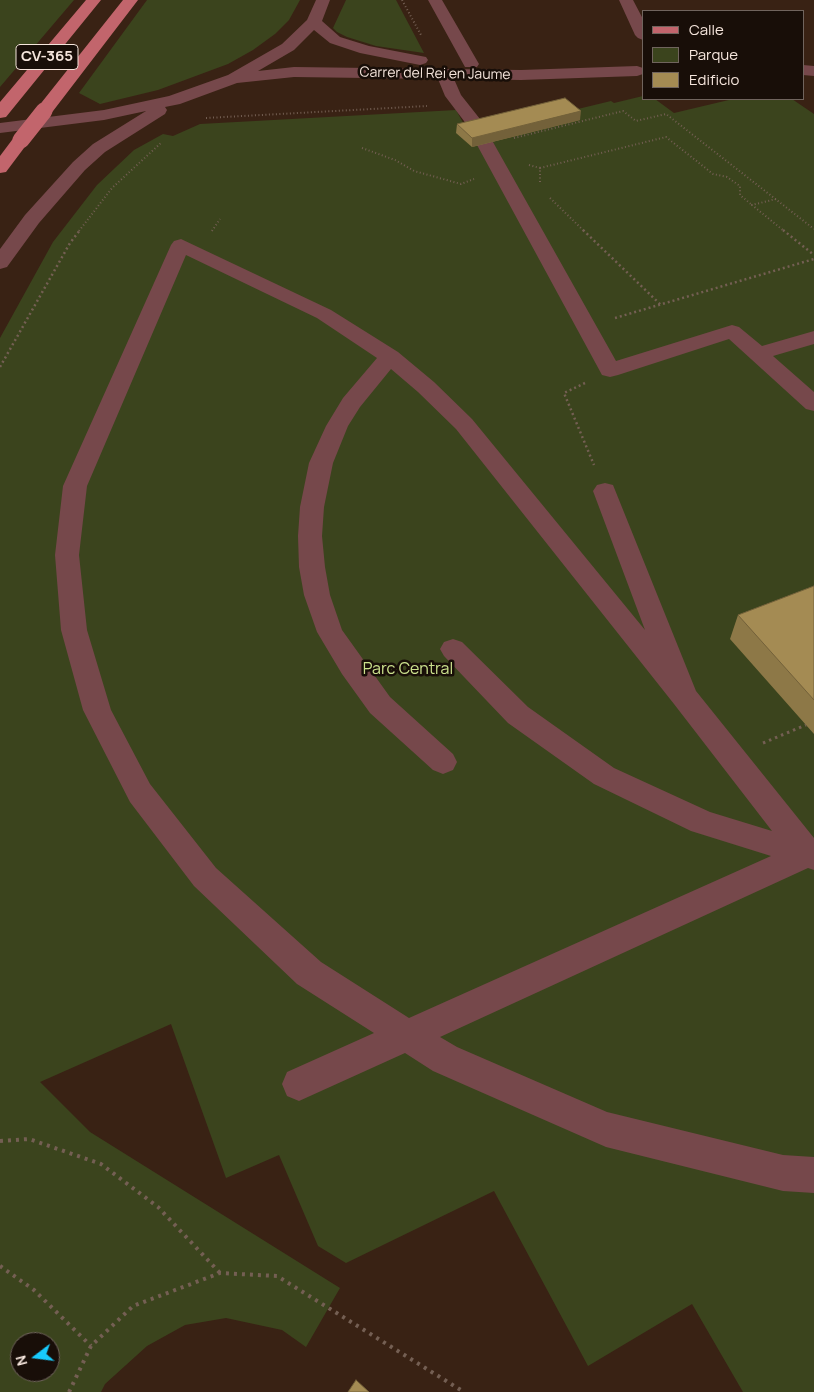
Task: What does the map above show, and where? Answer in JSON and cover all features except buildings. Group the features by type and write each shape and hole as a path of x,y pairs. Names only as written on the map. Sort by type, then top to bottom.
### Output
{"main road":[{"name":"CV-365","path":"0,113 94,0"},
{"name":"CV-365","path":"0,168 131,0"}],"street":[{"path":"0,128 104,114 174,100 234,78 288,48 314,22 323,0"},
{"path":"435,0 471,64"},
{"path":"626,0 642,33"},
{"name":"Carrer del Rei en Jaume","path":"314,22 335,40 366,50 407,59 471,64 636,65"},
{"name":"Carrer del Rei en Jaume","path":"234,78 294,72 521,76 636,65"},
{"path":"444,74 453,96 472,118 610,370 732,331 814,404"},
{"path":"0,263 32,219 79,166 99,148 174,100"},
{"path":"812,854 464,424 426,387 390,357 324,314 181,245 75,486 67,555 74,630 97,710 140,793 205,877 309,973 445,1059 606,1128 783,1173 814,1175"},
{"path":"758,354 814,337"},
{"path":"390,357 351,403 337,426 321,463 312,506 310,536 312,567 317,595 330,632 352,667 380,705 443,762"},
{"path":"605,491 684,696"},
{"path":"453,650 518,715 604,776 702,822 812,854"},
{"path":"299,1084 812,854"}],"path":[{"path":"197,118 460,105"},
{"path":"487,145 624,111 636,121 666,114 814,229"},
{"path":"542,186 539,180 540,168 666,137 713,174 727,177 740,186 740,195 814,255"},
{"path":"0,367 70,243 112,188 163,142"},
{"path":"362,148 395,160 414,171 461,184 501,170"},
{"path":"545,193 661,305"},
{"path":"752,205 776,199"},
{"path":"586,327 814,259"},
{"path":"605,491 564,393 610,370"},
{"path":"754,747 806,725"},
{"path":"0,1141 29,1138 101,1164 158,1207 220,1273"},
{"path":"0,1266 34,1290 92,1346"},
{"path":"69,1392 92,1346 133,1306 220,1273 277,1276 464,1392"}],"green space":[{"path":"0,0 74,0 0,87"},
{"path":"147,0 300,0 289,20 275,34 253,50 228,64 158,90 100,104 79,93"},
{"path":"346,0 396,0 424,53 376,46 337,32 333,28"},
{"name":"Parc Central","path":"642,96 642,100 656,100 674,113 729,100 793,100 814,114 814,1392 743,1392 692,1304 588,1366 494,1191 346,1263 318,1246 279,1155 226,1178 171,1024 40,1082 90,1132 340,1288 306,1347 282,1330 226,1318 185,1325 147,1346 105,1384 101,1392 0,1392 0,338 53,242 97,185 134,150 163,134 173,136 200,124 456,110 470,135 611,101 614,103"}]}
